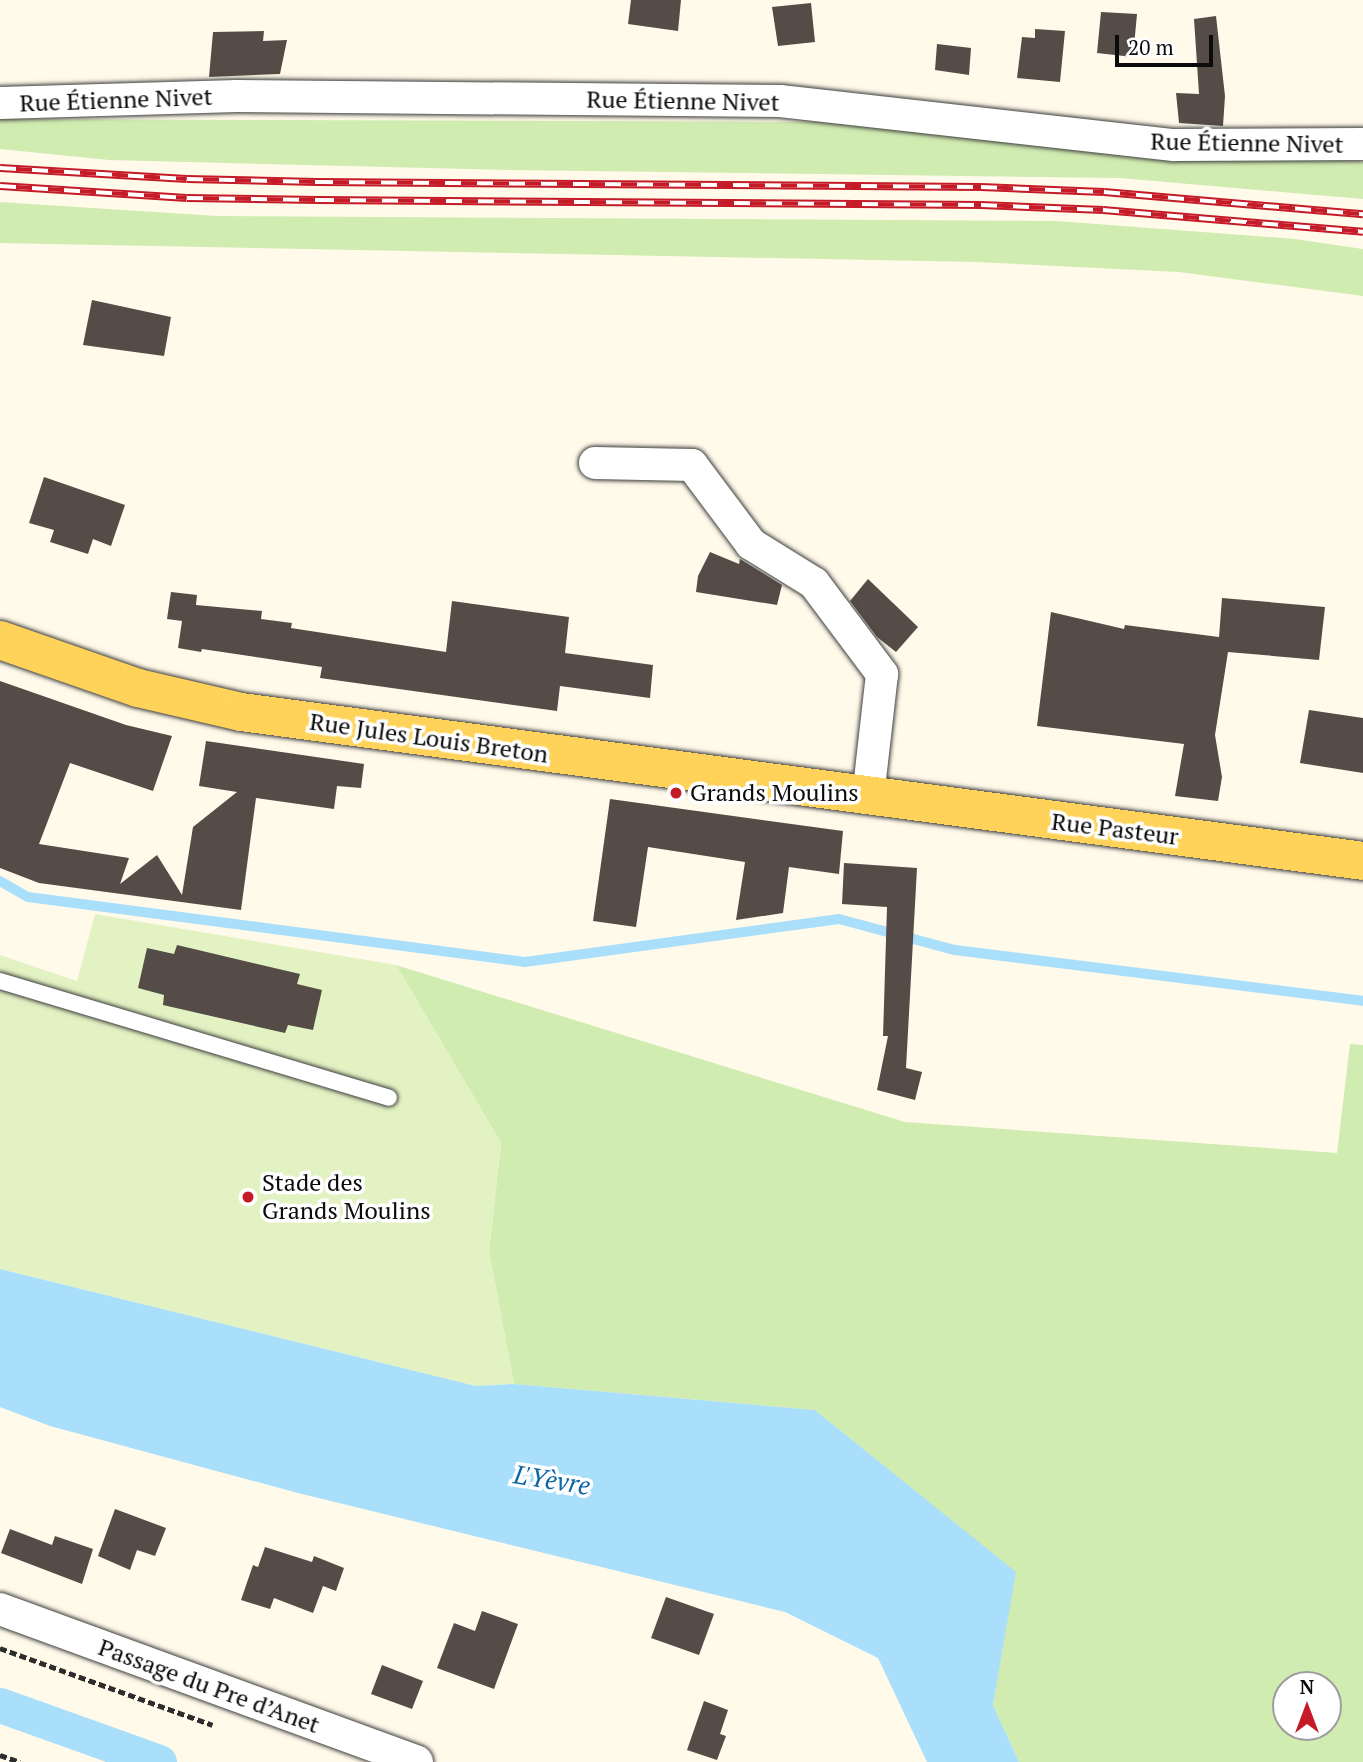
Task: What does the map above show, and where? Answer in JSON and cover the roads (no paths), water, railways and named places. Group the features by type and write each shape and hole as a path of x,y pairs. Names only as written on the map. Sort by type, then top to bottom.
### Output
{"main road":[{"name":"Rue Jules Louis Breton","path":"0,640 138,688 241,712 868,797"},
{"name":"Rue Pasteur","path":"868,797 1363,861"}],"street":[{"name":"Rue Étienne Nivet","path":"0,103 237,96 780,101 1174,145 1363,145"},
{"path":"595,463 692,465 751,544 814,583 882,674 868,797"},
{"name":"Passage du Pre d’Anet","path":"0,1609 417,1762"}],"lane":[{"path":"0,981 389,1098"}],"water":[{"name":"L'Yèvre","path":"0,1269 476,1386 514,1384 815,1410 1016,1572 993,1705 1019,1762 927,1762 878,1658 785,1612 298,1493 50,1426 0,1407"}],"waterway":[{"path":"0,881 28,897 525,962 839,919 955,950 1363,1001"},
{"path":"0,1705 159,1762"}],"railway":[{"path":"0,168 187,179 317,182 981,187 1104,192 1363,214"},
{"path":"0,186 187,198 981,205 1103,210 1363,232"}],"place":[{"name":"Grands Moulins","path":"676,793"},
{"name":"Stade des Grands Moulins","path":"248,1197"}]}
